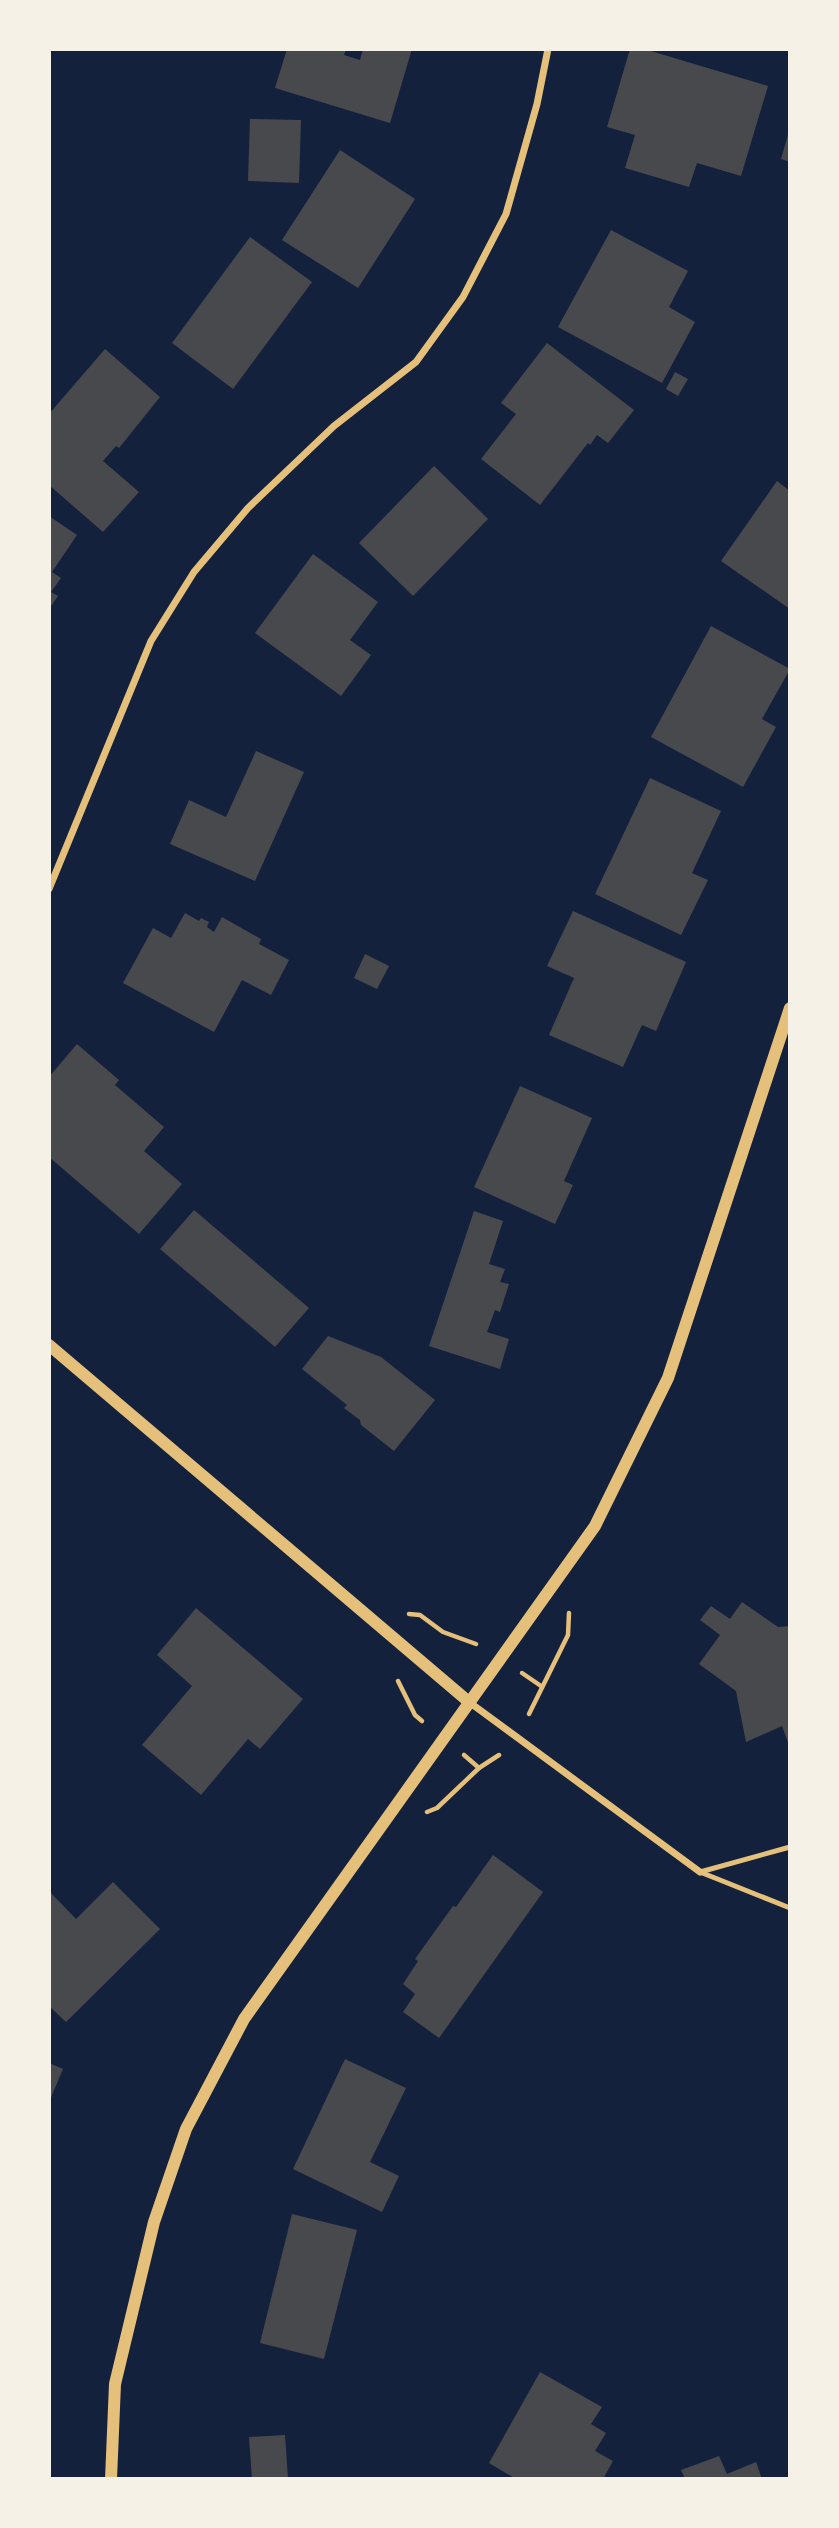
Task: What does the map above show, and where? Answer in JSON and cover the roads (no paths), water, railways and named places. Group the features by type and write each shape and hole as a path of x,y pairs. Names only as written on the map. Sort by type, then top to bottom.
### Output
{"street":[{"path":"49,889 151,641 194,572 248,508 325,435 416,362 463,298 506,214 537,104 548,49"},
{"path":"111,2479 114,2384 155,2222 186,2129 244,2019 595,1526 668,1378 790,1010"},
{"path":"49,1345 469,1702 700,1872"}],"lane":[{"path":"700,1872 790,1847"},
{"path":"700,1872 790,1908"}]}
